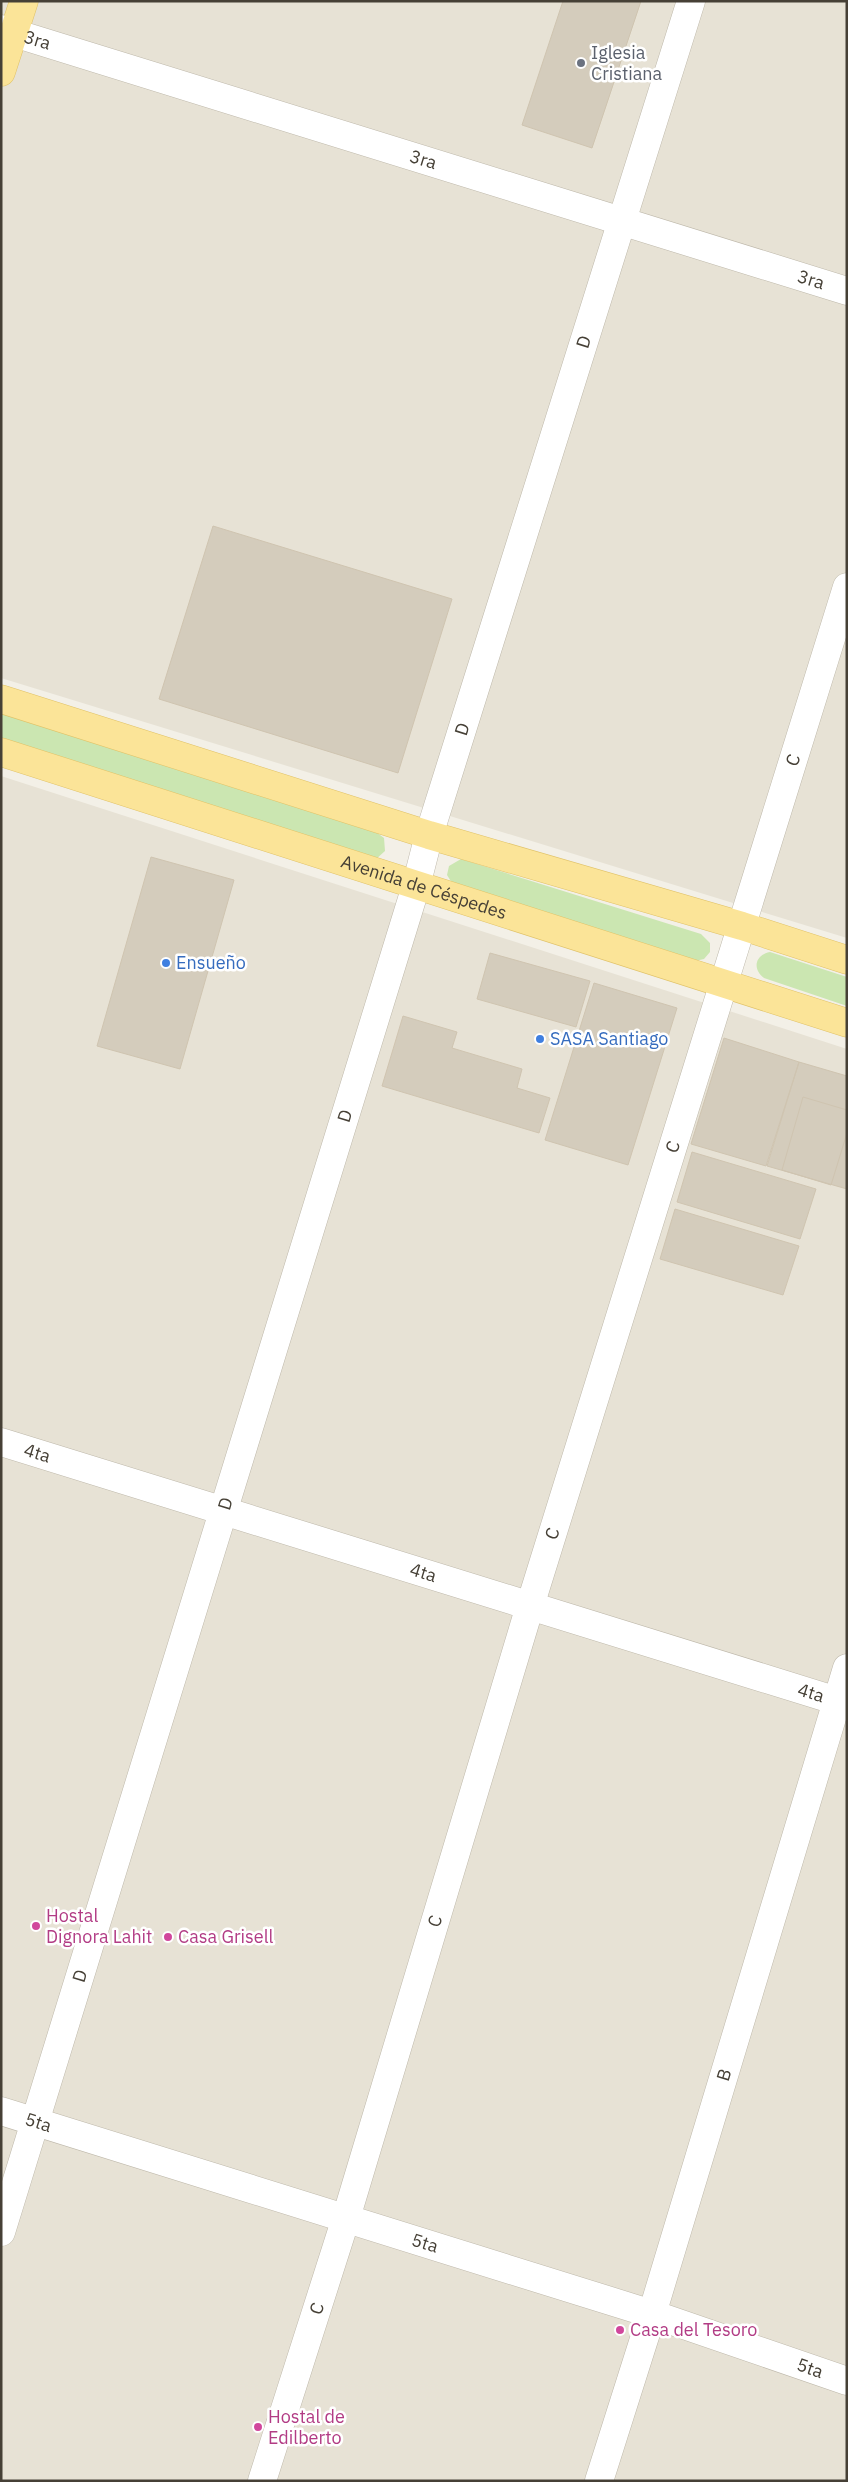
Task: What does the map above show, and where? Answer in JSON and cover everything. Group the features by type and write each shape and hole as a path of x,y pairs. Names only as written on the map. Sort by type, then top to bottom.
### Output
{"main road":[{"path":"1,72 8,31 24,1"},
{"path":"1,699 429,835 742,926 847,960"},
{"name":"Avenida de Céspedes","path":"1,752 847,1023"}],"street":[{"name":"D","path":"1,2232 416,886 429,835 691,1"},
{"name":"3ra","path":"8,31 847,291"},
{"name":"C","path":"262,2481 346,2218 530,1606 847,587"},
{"name":"4ta","path":"1,1442 842,1702"},
{"name":"B","path":"599,2481 842,1702 847,1668"},
{"name":"5ta","path":"1,2111 652,2314 847,2382"}],"shaded area":[{"path":"1,1 847,1 847,938 1,678"},
{"path":"1,776 847,1049 847,2481 1,2481"}],"green space":[{"path":"1,712 376,832 384,838 385,851 375,860 1,741"},
{"path":"461,859 701,934 710,943 710,952 704,959 695,961 452,883 447,875 449,866"},
{"path":"770,952 847,977 847,1006 764,978 758,971 757,963 761,956"}],"building":[{"name":"Iglesia Cristiana","path":"563,1 641,1 592,148 522,125"},
{"path":"213,526 452,599 398,773 159,699"},
{"name":"Ensueño","path":"151,857 234,880 180,1069 97,1046"},
{"path":"490,953 590,981 576,1027 477,999"},
{"path":"594,983 677,1008 628,1165 545,1140"},
{"path":"403,1016 457,1032 452,1048 522,1069 517,1088 550,1098 539,1133 382,1086"},
{"path":"724,1038 799,1062 766,1166 691,1144"},
{"path":"799,1062 847,1076 847,1189 767,1166"},
{"path":"803,1097 847,1110 847,1133 831,1185 782,1170"},
{"path":"692,1152 816,1189 800,1239 677,1202"},
{"path":"675,1209 799,1246 783,1295 660,1259"}],"place":[{"name":"Iglesia Cristiana","path":"581,63"},
{"name":"Ensueño","path":"166,963"},
{"name":"SASA Santiago","path":"540,1039"},
{"name":"Hostal Dignora Lahit","path":"36,1926"},
{"name":"Casa Grisell","path":"168,1937"},
{"name":"Casa del Tesoro","path":"620,2330"},
{"name":"Hostal de Edilberto","path":"258,2427"}]}
